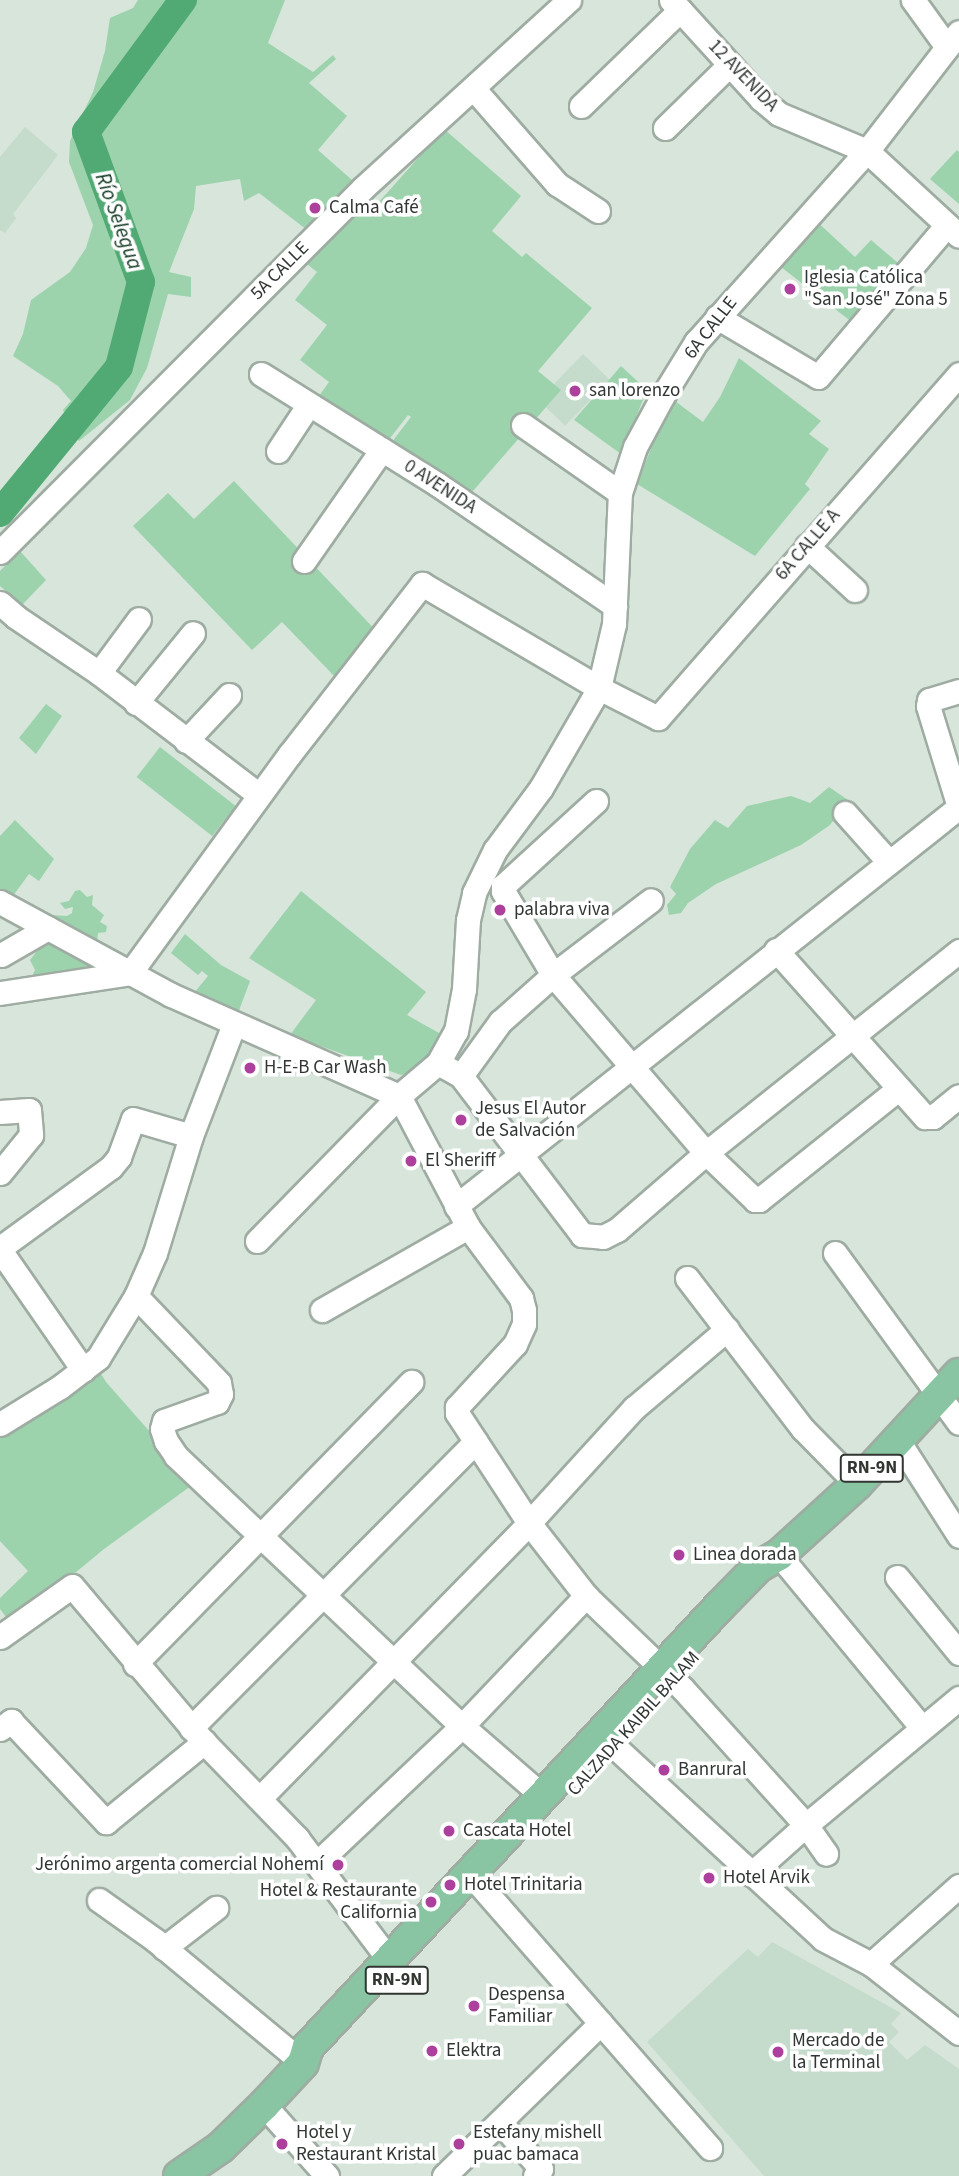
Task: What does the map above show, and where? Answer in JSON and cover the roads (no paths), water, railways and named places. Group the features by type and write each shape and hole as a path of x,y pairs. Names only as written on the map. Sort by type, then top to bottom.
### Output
{"main road":[{"name":"CALZADA KAIBIL BALAM","path":"179,2176 221,2147 264,2105 303,2063 308,2047 390,1961 478,1882 614,1746 667,1674 758,1567 779,1555 857,1484 950,1384"},
{"name":"CALZADA KAIBIL BALAM","path":"303,2063 324,2057 478,1882 544,1797 667,1674"}],"street":[{"name":"5A CALLE","path":"0,552 363,188 569,0"},
{"path":"913,0 953,40"},
{"path":"581,106 675,5"},
{"name":"12 AVENIDA","path":"675,5 729,65 779,114 867,151 953,231"},
{"name":"6A CALLE","path":"257,1241 399,1096 438,1063 457,1031 464,989 468,920 474,893 495,850 541,788 599,688 615,606 620,494 635,447 662,397 696,342 867,151 953,40"},
{"path":"665,128 729,65"},
{"path":"473,88 557,184 598,211"},
{"path":"717,317 818,377 953,231"},
{"name":"0 AVENIDA","path":"261,373 382,449 615,606"},
{"name":"6A CALLE A","path":"599,688 658,718 959,374"},
{"path":"278,451 309,404"},
{"path":"523,425 620,494"},
{"path":"304,561 382,449"},
{"path":"807,546 855,590"},
{"path":"0,993 130,973 259,795 422,584 599,688"},
{"path":"0,603 33,630 99,673 259,795"},
{"path":"99,673 139,620"},
{"path":"136,703 193,633"},
{"path":"456,1206 959,807 928,706 929,700 959,691"},
{"path":"186,741 229,695"},
{"path":"596,800 502,888 553,975 630,1068 706,1153 755,1200 759,1200 898,1089"},
{"path":"845,813 888,861"},
{"path":"461,1076 500,1023 553,975 651,900"},
{"path":"0,902 130,973 234,1024 399,1096 468,1227 521,1298 524,1310 524,1324 514,1344 457,1407 457,1413 529,1523 586,1595 667,1674 806,1825 826,1854"},
{"path":"1,956 48,928"},
{"path":"776,950 926,1118 935,1115 959,1096"},
{"path":"438,1063 461,1076 522,1152 582,1235 598,1238 617,1230 706,1153 959,951"},
{"path":"0,1423 99,1358 136,1296 155,1253 191,1136 234,1024"},
{"path":"0,1112 29,1110 31,1135 0,1172"},
{"path":"83,1370 0,1249 111,1167 119,1157 133,1119 191,1136"},
{"path":"322,1310 468,1227"},
{"path":"835,1253 950,1384 959,1423"},
{"path":"687,1278 803,1429 857,1484"},
{"path":"136,1296 219,1382 221,1394 217,1402 164,1421 162,1429 166,1441 176,1456 462,1726 544,1797"},
{"path":"260,1798 529,1523 634,1408 727,1329"},
{"path":"135,1664 411,1382"},
{"path":"897,1439 959,1536"},
{"path":"0,1730 11,1721 106,1822 198,1735 324,1594 476,1440"},
{"path":"779,1555 922,1728"},
{"path":"897,1577 959,1653"},
{"path":"1,1635 71,1586 198,1735 260,1798 317,1863 390,1961"},
{"path":"317,1863 462,1726 586,1595"},
{"path":"751,1874 959,1698"},
{"path":"614,1746 823,1939 871,1964 959,2033"},
{"path":"478,1882 710,2148"},
{"path":"871,1964 959,1886"},
{"path":"99,1900 164,1948 303,2063"},
{"path":"164,1948 216,1908"},
{"path":"444,2176 601,2023"},
{"path":"264,2105 327,2176"},
{"path":"500,2122 541,2169 535,2176"}],"waterway":[{"name":"Río Selegua","path":"0,513 119,367 141,282 86,132 183,0"}],"place":[{"name":"Calma Café","path":"315,208"},
{"name":"Iglesia Católica \"San José\" Zona 5","path":"790,289"},
{"name":"san lorenzo","path":"575,391"},
{"name":"palabra viva","path":"500,910"},
{"name":"H-E-B Car Wash","path":"250,1068"},
{"name":"Jesus El Autor de Salvación","path":"461,1120"},
{"name":"El Sheriff","path":"411,1161"},
{"name":"Linea dorada","path":"679,1555"},
{"name":"Banrural","path":"664,1770"},
{"name":"Cascata Hotel","path":"449,1831"},
{"name":"Jerónimo argenta comercial Nohemí","path":"338,1865"},
{"name":"Hotel Arvik","path":"709,1878"},
{"name":"Hotel Trinitaria","path":"450,1885"},
{"name":"Hotel & Restaurante California","path":"431,1902"},
{"name":"Despensa Familiar","path":"474,2006"},
{"name":"Elektra","path":"432,2051"},
{"name":"Mercado de la Terminal","path":"778,2052"},
{"name":"Hotel y Restaurant Kristal","path":"282,2144"},
{"name":"Estefany mishell puac bamaca","path":"459,2144"}]}
